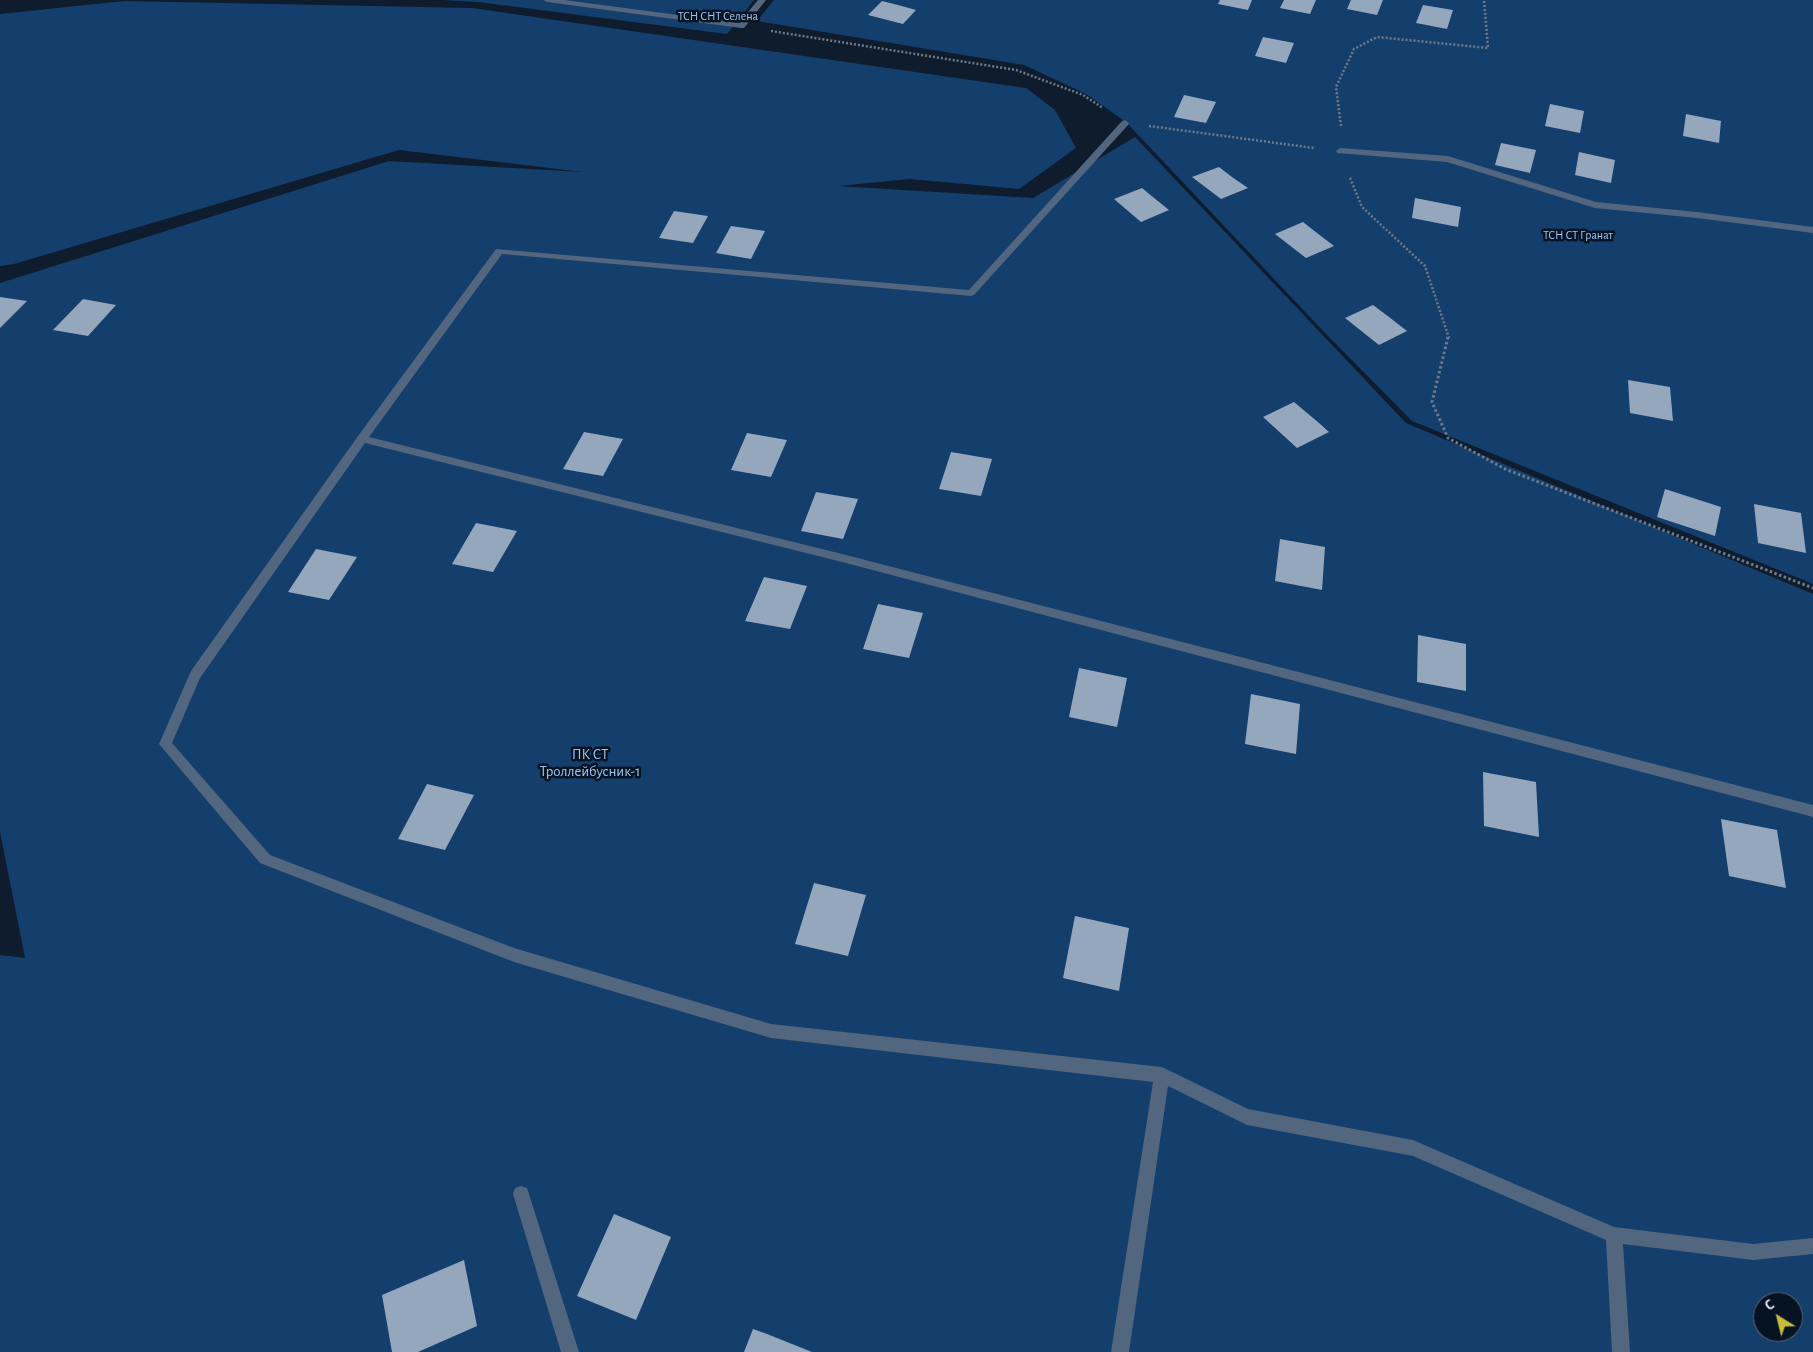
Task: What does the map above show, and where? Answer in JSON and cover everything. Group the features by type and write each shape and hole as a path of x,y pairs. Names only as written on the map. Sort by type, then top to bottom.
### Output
{"lane":[{"path":"547,0 741,26 762,0"},
{"path":"1125,123 971,293 499,250 195,675 165,744 265,859 514,955 771,1031 1162,1075 1248,1117 1413,1148 1614,1235 1753,1252 1813,1246"},
{"path":"1340,151 1448,159 1595,205 1697,215 1813,230"},
{"path":"362,439 851,560 1813,811"},
{"path":"1120,1352 1162,1075"},
{"path":"521,1194 570,1352"},
{"path":"1614,1235 1621,1352"}],"path":[{"path":"1484,0 1488,48 1377,37 1354,49 1336,87 1341,130 1340,151 1362,208 1425,266 1449,339 1432,402 1448,438 1505,469 1813,588"},
{"path":"741,26 1016,70 1083,95 1125,123 1340,151"}],"green space":[{"name":"ТСН СНТ Селена","path":"442,0 754,0 727,34 478,2"},
{"name":"ТСН СТ Гранат","path":"774,0 1813,0 1813,584 1412,421 1325,333 1126,122 1086,94 1024,65 757,21"},
{"name":"ПК СТ Троллейбусник-1","path":"124,1 472,8 1026,88 1055,110 1076,148 1019,189 910,179 838,186 1033,198 1135,137 1406,423 1813,594 1813,1352 0,1352 0,955 25,958 0,832 0,283 389,161 583,172 399,150 14,264 0,266 0,14"}],"building":[{"path":"1220,0 1252,0 1248,10 1218,4"},
{"path":"1284,0 1316,0 1310,14 1280,8"},
{"path":"1351,0 1383,0 1377,15 1347,9"},
{"path":"882,1 916,10 903,24 868,15"},
{"path":"1423,5 1453,10 1447,29 1416,23"},
{"path":"1263,37 1294,43 1286,63 1255,56"},
{"path":"1184,95 1216,102 1206,123 1174,117"},
{"path":"1550,104 1584,111 1580,133 1545,126"},
{"path":"1686,114 1721,121 1719,143 1683,136"},
{"path":"1501,143 1536,150 1530,173 1495,165"},
{"path":"1579,152 1615,160 1611,183 1575,175"},
{"path":"1219,167 1248,188 1221,199 1192,177"},
{"path":"1142,188 1169,210 1141,222 1114,199"},
{"path":"1415,198 1461,207 1458,227 1412,218"},
{"path":"674,211 708,216 693,243 659,238"},
{"path":"1303,222 1334,246 1306,258 1275,234"},
{"path":"731,226 765,231 751,259 716,253"},
{"path":"0,297 27,301 0,328"},
{"path":"83,299 116,305 88,336 53,330"},
{"path":"1373,305 1407,331 1379,345 1345,318"},
{"path":"1628,380 1670,387 1673,421 1630,413"},
{"path":"1294,402 1329,432 1297,448 1263,417"},
{"path":"584,432 623,439 603,476 563,469"},
{"path":"747,433 787,440 771,477 731,470"},
{"path":"951,452 992,459 981,496 939,489"},
{"path":"1665,489 1721,507 1715,536 1657,517"},
{"path":"816,492 858,499 843,539 801,531"},
{"path":"1754,504 1801,513 1806,553 1758,543"},
{"path":"476,523 517,531 493,572 452,564"},
{"path":"1280,539 1325,547 1322,590 1275,581"},
{"path":"316,549 357,557 329,600 288,592"},
{"path":"764,577 807,586 790,629 745,621"},
{"path":"878,604 923,613 909,658 863,649"},
{"path":"1418,635 1466,644 1466,691 1417,682"},
{"path":"1079,668 1127,678 1117,727 1069,717"},
{"path":"1251,694 1300,704 1296,754 1245,744"},
{"path":"1483,772 1536,782 1539,837 1484,826"},
{"path":"427,784 474,795 445,850 398,839"},
{"path":"1721,819 1777,830 1786,888 1729,876"},
{"path":"814,883 866,895 848,956 795,944"},
{"path":"1075,916 1129,928 1119,991 1063,978"},
{"path":"614,1214 671,1237 636,1320 577,1296"},
{"path":"464,1260 477,1326 418,1352 392,1352 382,1295"},
{"path":"753,1329 767,1334 812,1352 744,1352"}]}
